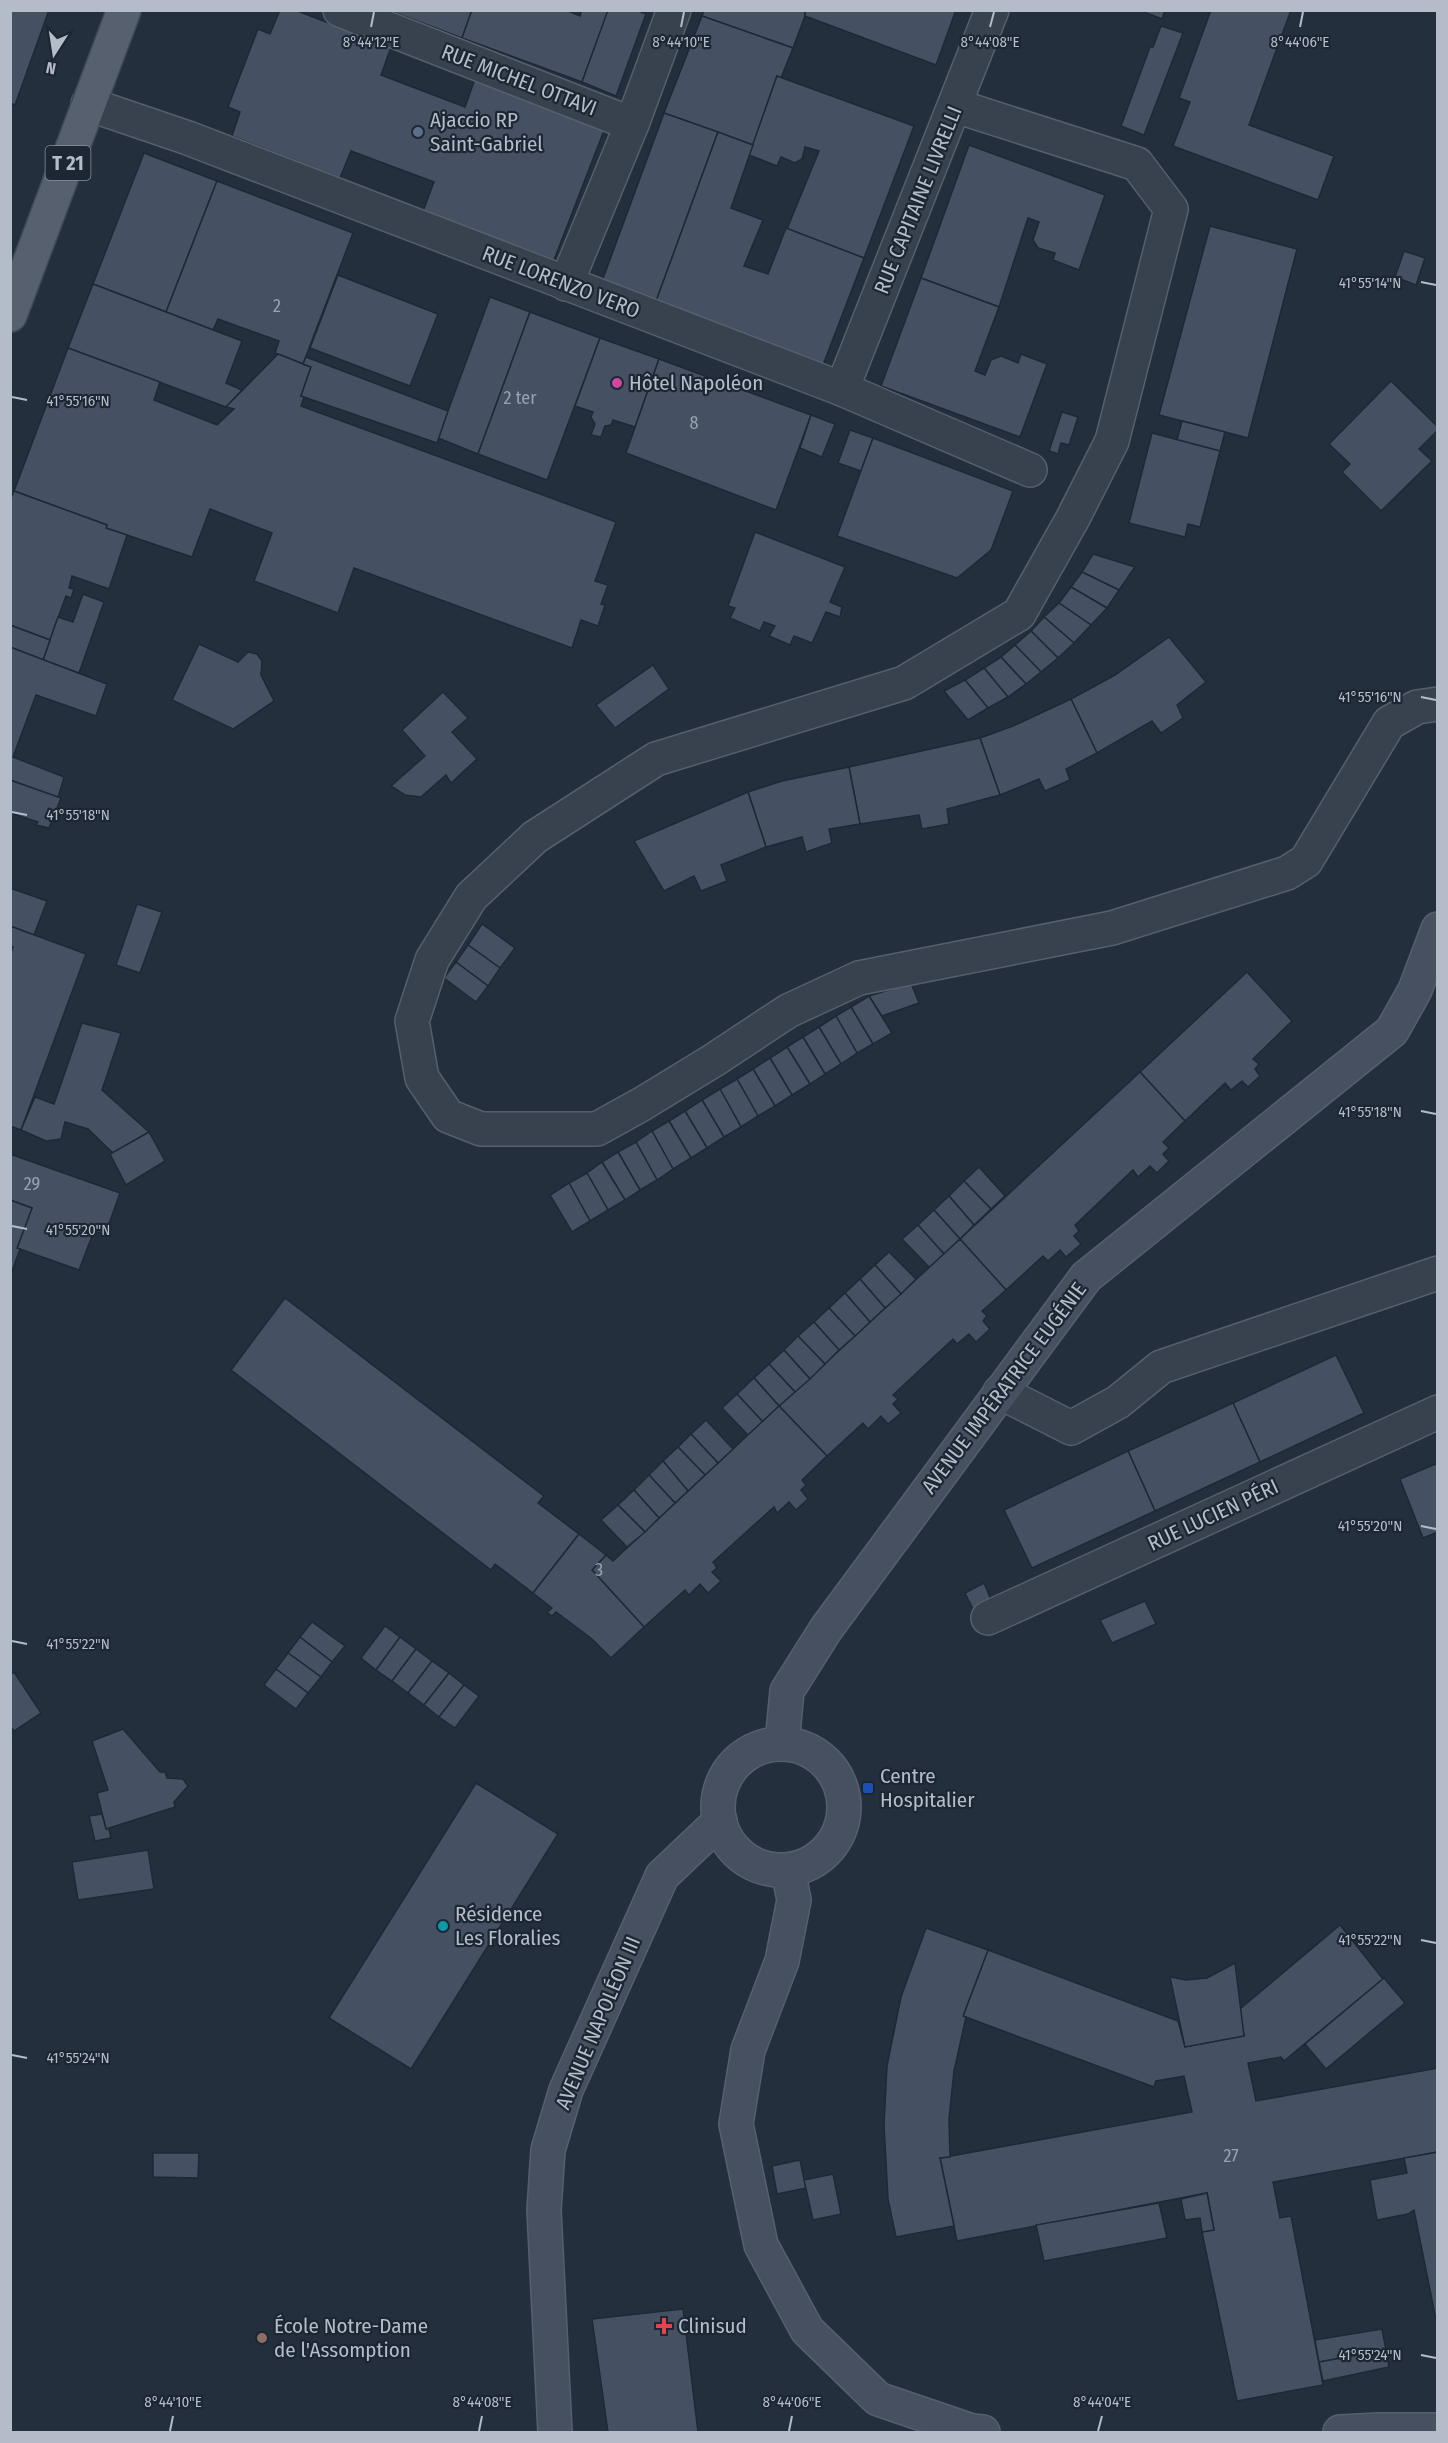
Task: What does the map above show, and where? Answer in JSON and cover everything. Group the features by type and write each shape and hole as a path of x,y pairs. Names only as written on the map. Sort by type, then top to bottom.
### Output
{"main road":[{"name":"T 21","path":"10,315 123,10"},
{"name":"AVENUE IMPÉRATRICE EUGÉNIE","path":"782,1744 788,1691 826,1629 1086,1277 1392,1031 1415,990 1437,929"},
{"path":"782,1744 801,1747 819,1756 833,1770 842,1790 845,1812 839,1833 827,1851 809,1864 788,1870 770,1869 752,1864 737,1853 726,1838 720,1821 718,1800 723,1783 731,1769 742,1757 757,1749 782,1744"},
{"name":"AVENUE NAPOLÉON III","path":"555,2433 544,2210 548,2150 566,2090 662,1876 720,1821"},
{"path":"788,1870 794,1900 782,1961 748,2050 736,2124 761,2245 807,2330 878,2399 983,2433"},
{"path":"1340,2433 1437,2430"}],"street":[{"name":"RUE MICHEL OTTAVI","path":"340,10 632,124"},
{"path":"566,284 632,124 674,10"},
{"name":"RUE CAPITAINE LIVRELLI","path":"842,389 993,10"},
{"name":"RUE LORENZO VERO","path":"88,104 188,138 842,389 1030,470"},
{"path":"956,106 1137,164 1171,209 1112,441 1073,518 1019,614 904,683 656,759 535,837 471,897 432,960 412,1021 422,1078 448,1116 481,1129 597,1129 714,1060 788,1011 859,978 1112,928 1287,873 1306,861 1389,723 1417,707 1437,704"},
{"path":"1000,1392 1071,1428 1118,1402 1161,1367 1437,1273"},
{"name":"RUE LUCIEN PÉRI","path":"988,1618 1437,1412"}],"building":[{"path":"10,10 49,10 15,105 10,103"},
{"name":"Ajaccio RP Saint-Gabriel","path":"280,10 295,10 391,47 381,75 465,107 475,79 605,128 554,260 423,211 434,182 351,151 340,178 232,136 240,112 228,107 258,29 270,34"},
{"path":"388,10 472,10 462,38"},
{"path":"472,10 566,10 580,16 582,10 608,11 582,82 462,38"},
{"path":"608,10 636,10 646,14 616,96 582,82"},
{"path":"704,10 805,10 805,16 793,48 702,16"},
{"path":"805,10 956,10 936,65 805,16"},
{"path":"1139,10 1165,10 1162,19"},
{"path":"1211,10 1291,10 1249,125 1334,156 1318,200 1173,146 1190,102 1179,98"},
{"path":"702,16 793,48 781,78 777,76 753,145 664,113"},
{"path":"1161,26 1183,33 1144,135 1121,126 1150,47 1153,47"},
{"path":"777,76 914,126 864,258 787,229 819,151 805,147 802,159 795,163 781,157 777,166 749,155"},
{"path":"664,113 718,132 655,304 601,284"},
{"path":"718,132 753,145 731,208 763,220 744,266 768,274 786,228 864,258 823,365 655,304"},
{"path":"969,145 1105,195 1079,270 1053,260 1055,253 1038,248 1033,240 1039,222 1028,218 999,307 921,278"},
{"path":"144,153 217,181 166,312 93,284"},
{"path":"217,181 353,233 303,364 275,353 279,341 218,319 213,330 166,312"},
{"path":"1210,226 1297,249 1248,438 1159,415"},
{"path":"1404,251 1425,258 1416,285 1395,277"},
{"path":"338,275 438,314 410,386 310,348"},
{"path":"921,278 999,307 975,371 985,375 991,360 1001,356 1018,363 1021,354 1047,364 1020,437 881,386"},
{"path":"93,284 242,341 226,383 242,390 226,407 68,348"},
{"path":"490,297 530,312 478,454 438,438"},
{"path":"530,312 600,338 547,480 478,454"},
{"name":"Hôtel Napoléon","path":"600,338 659,359 635,427 613,420 611,425 605,426 601,437 591,435 595,424 591,417 593,412 575,406"},
{"path":"68,348 160,382 154,400 217,425 234,409 226,407 278,354 311,367 301,396 304,397 301,406 616,522 595,581 608,585 601,604 605,605 598,626 581,620 572,648 354,568 338,613 254,581 272,533 210,509 192,557 106,528 107,525 14,491"},
{"path":"306,357 448,411 437,443 301,396 311,367 303,364"},
{"path":"659,359 811,415 776,510 626,453"},
{"path":"1391,381 1438,427 1438,430 1419,449 1432,461 1381,511 1342,472 1350,464 1329,444"},
{"path":"1062,412 1078,417 1069,445 1061,443 1058,454 1049,451"},
{"path":"811,415 835,424 822,457 800,448"},
{"path":"1182,421 1225,432 1220,451 1177,440"},
{"path":"850,430 873,438 861,471 838,463"},
{"path":"1152,433 1220,451 1200,527 1188,524 1185,537 1129,523"},
{"path":"873,438 1013,491 991,550 957,578 837,536"},
{"path":"14,491 107,525 106,528 127,535 109,589 72,576 69,588 74,589 71,598 66,596 50,640 10,625 10,500"},
{"path":"755,532 845,567 830,602 842,607 840,617 826,612 812,643 794,636 790,645 769,636 775,626 764,622 760,631 730,618 735,608 728,606"},
{"path":"1093,554 1135,567 1119,590 1082,572"},
{"path":"1082,572 1119,590 1107,608 1071,587"},
{"path":"1071,587 1107,608 1091,625 1059,603"},
{"path":"83,594 104,602 79,673 43,660 58,617 73,622"},
{"path":"1059,603 1091,625 1074,643 1044,617"},
{"path":"1044,617 1074,643 1058,658 1031,631"},
{"path":"10,625 50,640 43,660 10,647"},
{"path":"1031,631 1058,658 1041,672 1015,645"},
{"path":"1169,637 1206,682 1177,705 1183,718 1161,733 1152,721 1097,753 1071,699 1115,675"},
{"path":"199,644 238,662 248,652 257,654 262,661 261,675 274,701 233,729 172,700"},
{"path":"1015,645 1041,672 1026,684 1001,657"},
{"path":"10,647 107,684 96,716 36,695 13,757 64,777 58,798 10,780"},
{"path":"1001,657 1026,684 1008,697 984,668"},
{"path":"653,665 669,689 615,728 596,705"},
{"path":"984,668 1008,697 988,708 965,680"},
{"path":"965,680 988,708 968,720 944,691"},
{"path":"443,692 468,718 452,732 477,759 451,783 446,775 421,797 405,795 391,786 425,756 402,730"},
{"path":"1071,699 1097,753 1066,769 1070,780 1045,791 1039,779 1000,795 980,738 1013,726"},
{"path":"980,738 1000,795 947,809 949,824 922,829 919,815 860,824 849,767"},
{"path":"849,767 860,824 829,829 832,843 806,852 802,837 766,847 748,792 782,781"},
{"path":"10,780 61,798 49,828 36,825 38,822 10,813"},
{"path":"748,792 766,847 721,865 727,881 701,891 694,876 664,891 634,841"},
{"path":"10,888 47,901 34,935 10,926"},
{"path":"137,904 162,912 140,973 116,965"},
{"path":"482,924 515,948 500,968 468,945"},
{"path":"10,926 86,954 21,1130 10,1126 10,955 13,947 10,946"},
{"path":"468,945 500,968 488,986 456,962"},
{"path":"456,962 488,986 476,1002 444,978"},
{"path":"1247,972 1292,1021 1253,1059 1259,1064 1255,1069 1260,1076 1248,1087 1242,1081 1231,1090 1225,1083 1185,1121 1140,1072"},
{"path":"911,983 919,1003 882,1016 869,996"},
{"path":"869,996 892,1033 873,1044 851,1007"},
{"path":"851,1007 873,1044 857,1053 836,1016"},
{"path":"836,1016 857,1053 841,1064 819,1027"},
{"path":"82,1023 121,1033 102,1090 149,1132 113,1153 88,1129 65,1122 61,1139 46,1141 21,1130 35,1097 54,1104"},
{"path":"819,1027 841,1064 825,1074 803,1037"},
{"path":"803,1037 825,1074 810,1084 787,1047"},
{"path":"787,1047 810,1084 792,1095 770,1058"},
{"path":"770,1058 792,1095 775,1106 753,1069"},
{"path":"753,1069 775,1106 758,1116 737,1079"},
{"path":"1140,1072 1185,1121 1163,1142 1169,1148 1163,1154 1169,1161 1157,1173 1150,1166 1138,1177 1133,1170 1075,1225 1079,1231 1074,1236 1081,1244 1066,1257 1060,1250 1048,1261 1043,1256 1006,1290 960,1239"},
{"path":"737,1079 758,1116 741,1127 720,1089"},
{"path":"720,1089 741,1127 724,1137 702,1100"},
{"path":"702,1100 724,1137 707,1148 685,1111"},
{"path":"685,1111 707,1148 691,1158 669,1121"},
{"path":"669,1121 691,1158 673,1169 652,1131"},
{"path":"652,1131 673,1169 657,1180 636,1142"},
{"path":"149,1132 165,1161 126,1185 110,1154"},
{"path":"636,1142 657,1180 640,1190 618,1152"},
{"path":"618,1152 640,1190 625,1200 602,1162"},
{"path":"10,1154 120,1193 105,1235 94,1231 79,1270 17,1248 32,1208 10,1200"},
{"path":"602,1162 625,1200 608,1210 587,1173"},
{"path":"979,1167 1005,1196 991,1209 964,1181"},
{"path":"587,1173 608,1210 590,1221 569,1183"},
{"path":"964,1181 991,1209 974,1225 949,1196"},
{"path":"569,1183 590,1221 572,1232 550,1195"},
{"path":"949,1196 974,1225 960,1239 934,1210"},
{"path":"10,1200 32,1208 17,1248 20,1249 10,1277"},
{"path":"934,1210 960,1239 944,1254 918,1225"},
{"path":"918,1225 944,1254 930,1268 902,1239"},
{"path":"960,1239 1006,1290 982,1311 987,1316 983,1321 990,1329 976,1342 969,1334 957,1344 953,1339 893,1395 898,1399 893,1404 901,1413 888,1424 881,1416 868,1429 863,1423 827,1456 779,1406"},
{"path":"889,1252 916,1279 901,1294 875,1265"},
{"path":"875,1265 901,1294 885,1308 860,1279"},
{"path":"860,1279 885,1308 870,1322 845,1293"},
{"path":"845,1293 870,1322 855,1336 829,1308"},
{"path":"285,1298 544,1496 538,1503 579,1534 533,1593 495,1564 491,1570 231,1370"},
{"path":"829,1308 855,1336 839,1350 814,1322"},
{"path":"814,1322 839,1350 825,1364 798,1336"},
{"path":"798,1336 825,1364 810,1379 784,1350"},
{"path":"784,1350 810,1379 795,1392 769,1364"},
{"path":"1336,1355 1364,1413 1260,1462 1233,1403"},
{"path":"769,1364 795,1392 779,1406 754,1378"},
{"path":"754,1378 779,1406 763,1422 737,1394"},
{"path":"737,1394 763,1422 748,1435 722,1408"},
{"path":"1233,1403 1260,1462 1155,1511 1128,1451"},
{"path":"779,1406 827,1456 802,1480 806,1485 801,1490 808,1499 796,1510 789,1502 777,1513 774,1507 713,1562 717,1568 712,1572 721,1581 708,1593 700,1584 689,1595 685,1590 644,1627 592,1570 606,1555 613,1561"},
{"path":"706,1420 733,1449 718,1463 691,1434"},
{"path":"691,1434 718,1463 705,1475 678,1447"},
{"path":"678,1447 705,1475 688,1491 663,1461"},
{"path":"1128,1451 1155,1511 1032,1568 1004,1510"},
{"path":"663,1461 688,1491 675,1503 649,1475"},
{"path":"1438,1463 1438,1532 1423,1538 1400,1479"},
{"path":"649,1475 675,1503 659,1518 634,1490"},
{"path":"634,1490 659,1518 645,1532 618,1505"},
{"path":"618,1505 645,1532 627,1547 601,1520"},
{"path":"579,1534 606,1555 592,1570 644,1627 611,1658 592,1639 556,1612 552,1616 547,1613 552,1608 533,1593"},
{"path":"984,1583 992,1602 974,1611 965,1593"},
{"path":"1145,1601 1156,1624 1112,1643 1100,1620"},
{"path":"312,1622 345,1646 332,1662 300,1637"},
{"path":"385,1626 400,1637 376,1670 361,1658"},
{"path":"300,1637 332,1662 321,1677 288,1653"},
{"path":"400,1637 416,1649 392,1681 376,1670"},
{"path":"416,1649 432,1661 408,1693 392,1681"},
{"path":"288,1653 321,1677 308,1693 276,1669"},
{"path":"432,1661 449,1673 424,1705 408,1693"},
{"path":"276,1669 308,1693 296,1709 264,1685"},
{"path":"14,1672 41,1713 14,1731 10,1726 10,1675"},
{"path":"449,1673 464,1685 439,1717 424,1705"},
{"path":"464,1685 479,1696 455,1728 439,1717"},
{"path":"123,1729 160,1772 165,1772 167,1778 183,1779 188,1786 174,1802 175,1807 106,1829 97,1793 108,1790 92,1741"},
{"name":"Résidence Les Floralies","path":"476,1783 558,1834 411,2069 329,2018"},
{"path":"102,1814 111,1838 95,1841 89,1816"},
{"path":"148,1850 154,1889 78,1900 72,1862"},
{"path":"1340,1925 1383,1979 1284,2061 1281,2057 1248,2063 1256,2101 1438,2068 1438,2152 1273,2182 1280,2218 1291,2216 1323,2385 1237,2401 1202,2232 1214,2230 1207,2193 957,2241 940,2158 1192,2112 1184,2076 1156,2081 1154,2087 963,2016 988,1950 1178,2021 1185,2047 1244,2036 1240,2009"},
{"path":"926,1928 988,1950 963,2016 966,2017 954,2071 949,2119 950,2157 940,2158 954,2226 896,2237 888,2199 884,2125 887,2066 901,1997"},
{"path":"1235,1963 1244,2036 1185,2047 1170,1977 1186,1980 1207,1978"},
{"path":"1384,1978 1405,2003 1326,2069 1305,2044"},
{"path":"1438,2152 1438,2330 1414,2210 1408,2214 1377,2220 1370,2180 1407,2173 1404,2158"},
{"path":"153,2153 199,2153 198,2178 153,2177"},
{"path":"800,2160 806,2188 777,2194 772,2166"},
{"path":"833,2174 841,2214 813,2220 804,2180"},
{"path":"1207,2193 1214,2230 1202,2232 1200,2218 1185,2220 1181,2199"},
{"path":"1159,2203 1167,2238 1044,2261 1036,2225"},
{"path":"683,2309 698,2432 608,2432 592,2319"},
{"path":"1382,2329 1386,2350 1319,2362 1315,2340"},
{"path":"1386,2350 1389,2367 1323,2381 1319,2362"}],"place":[{"name":"Ajaccio RP Saint-Gabriel","path":"418,132"},
{"name":"Hôtel Napoléon","path":"617,383"},
{"name":"Centre Hospitalier","path":"868,1788"},
{"name":"Résidence Les Floralies","path":"443,1926"},
{"name":"Clinisud","path":"664,2326"},
{"name":"École Notre-Dame de l'Assomption","path":"262,2338"}]}
